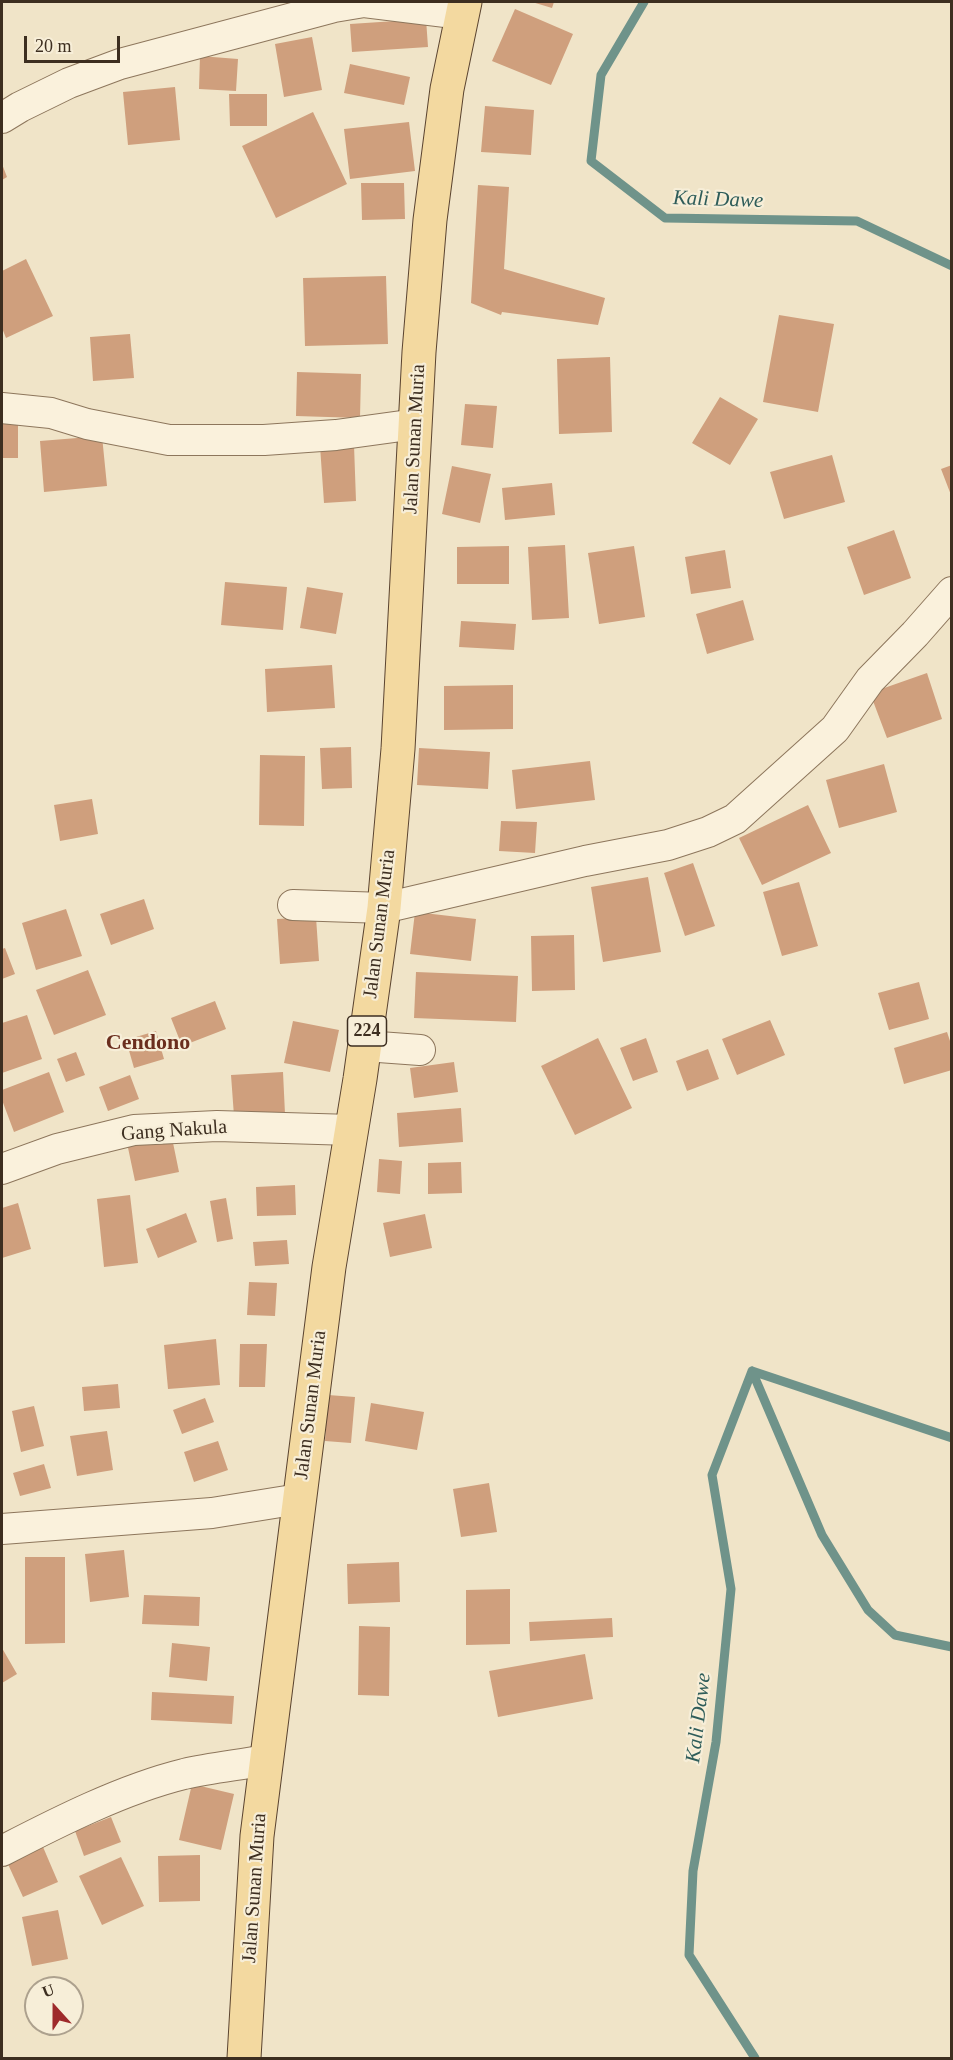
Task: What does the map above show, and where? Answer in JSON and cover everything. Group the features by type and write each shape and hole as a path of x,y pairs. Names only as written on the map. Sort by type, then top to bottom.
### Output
{"main road":[{"name":"Jalan Sunan Muria","path":"244,2058 256,1836 329,1267 365,1046 384,908 398,749 430,220 447,89 463,8"}],"street":[{"path":"2,118 69,83 120,64 334,7 364,2 463,8"},
{"path":"2,408 51,413 87,424 169,440 264,440 336,435 416,424"},
{"path":"293,905 384,908 585,861 668,845 708,832 735,819 835,729 870,680 951,592"},
{"path":"365,1046 420,1050"},
{"name":"Gang Nakula","path":"2,1169 57,1149 134,1130 217,1126 352,1130"},
{"path":"2,1529 212,1513 299,1499"},
{"path":"2,1851 119,1796 184,1774 266,1760"}],"building":[{"path":"532,2 554,2 552,8"},
{"path":"515,9 573,34 551,85 492,61"},
{"path":"426,19 428,47 352,52 350,24"},
{"path":"312,37 322,90 284,97 275,44"},
{"path":"200,56 238,59 236,91 199,89"},
{"path":"350,64 410,77 404,105 344,93"},
{"path":"175,87 180,140 128,145 123,92"},
{"path":"229,94 267,94 267,126 230,126"},
{"path":"485,106 534,110 531,155 481,152"},
{"path":"313,112 347,184 276,218 242,146"},
{"path":"409,122 415,171 350,179 344,129"},
{"path":"2,164 7,177 2,180"},
{"path":"361,183 404,183 405,219 362,220"},
{"path":"478,185 509,187 504,269 605,298 598,325 502,312 501,315 471,303"},
{"path":"26,259 53,316 6,338 2,328 2,271"},
{"path":"386,276 388,344 305,346 303,278"},
{"path":"779,315 834,324 818,412 763,402"},
{"path":"130,334 134,378 93,381 90,337"},
{"path":"610,357 612,432 559,434 557,359"},
{"path":"297,372 361,374 360,418 296,416"},
{"path":"720,397 758,419 730,465 692,443"},
{"path":"465,404 497,406 493,448 461,445"},
{"path":"2,422 18,422 18,458 2,458"},
{"path":"102,436 107,486 44,492 40,441"},
{"path":"354,445 356,501 324,503 320,446"},
{"path":"832,455 845,502 784,519 770,472"},
{"path":"952,465 952,495 951,495 941,469"},
{"path":"452,466 491,474 480,523 442,514"},
{"path":"552,483 555,515 505,520 502,488"},
{"path":"894,530 911,578 864,595 847,547"},
{"path":"565,545 569,618 532,620 528,547"},
{"path":"509,546 509,584 457,584 457,547"},
{"path":"634,546 645,617 599,624 588,553"},
{"path":"725,550 731,588 691,594 685,557"},
{"path":"225,582 287,587 283,630 221,625"},
{"path":"307,587 343,593 336,634 300,628"},
{"path":"743,600 754,640 707,654 696,614"},
{"path":"461,621 516,624 514,650 459,647"},
{"path":"332,665 335,708 267,712 265,669"},
{"path":"927,673 942,719 887,738 870,693"},
{"path":"513,685 513,729 444,730 444,686"},
{"path":"351,747 352,788 322,789 320,748"},
{"path":"419,748 490,752 488,789 417,785"},
{"path":"260,755 305,756 304,826 259,825"},
{"path":"590,761 595,800 516,809 512,770"},
{"path":"884,764 897,812 839,828 826,780"},
{"path":"92,799 98,834 60,841 54,805"},
{"path":"808,805 831,853 762,885 739,838"},
{"path":"501,821 537,822 535,853 499,851"},
{"path":"693,863 715,926 685,936 664,873"},
{"path":"648,877 661,952 603,962 591,887"},
{"path":"799,882 818,946 782,956 763,892"},
{"path":"144,899 154,929 111,945 100,914"},
{"path":"66,909 82,956 36,970 22,923"},
{"path":"415,912 476,919 471,961 410,954"},
{"path":"316,917 319,961 280,964 277,919"},
{"path":"574,935 575,990 532,991 531,936"},
{"path":"5,948 15,974 2,979 2,949"},
{"path":"88,970 106,1015 54,1035 36,990"},
{"path":"416,972 518,976 516,1022 414,1018"},
{"path":"919,982 929,1019 889,1030 878,993"},
{"path":"215,1001 226,1029 182,1046 171,1018"},
{"path":"27,1015 42,1059 2,1073 2,1023"},
{"path":"770,1020 785,1055 737,1075 722,1039"},
{"path":"293,1021 339,1030 330,1072 284,1063"},
{"path":"156,1031 164,1059 134,1068 126,1040"},
{"path":"947,1032 952,1047 952,1070 904,1084 894,1048"},
{"path":"598,1038 632,1108 575,1135 541,1066"},
{"path":"646,1038 658,1072 633,1081 620,1048"},
{"path":"708,1049 719,1079 687,1091 676,1061"},
{"path":"76,1052 85,1075 66,1082 57,1059"},
{"path":"454,1062 458,1092 414,1098 410,1068"},
{"path":"49,1072 64,1112 14,1132 2,1100 2,1090"},
{"path":"283,1072 285,1114 234,1116 231,1075"},
{"path":"130,1075 139,1099 108,1111 99,1087"},
{"path":"461,1108 463,1142 399,1147 397,1113"},
{"path":"171,1133 179,1172 135,1181 127,1143"},
{"path":"379,1159 402,1161 400,1194 377,1192"},
{"path":"461,1162 462,1193 428,1194 428,1163"},
{"path":"295,1185 296,1215 257,1216 256,1187"},
{"path":"130,1195 138,1263 104,1267 97,1199"},
{"path":"226,1198 233,1239 217,1242 210,1201"},
{"path":"18,1203 31,1249 2,1258 2,1208"},
{"path":"186,1213 197,1242 158,1258 146,1229"},
{"path":"425,1214 432,1248 390,1257 383,1223"},
{"path":"287,1240 289,1264 255,1266 253,1242"},
{"path":"249,1282 277,1283 275,1316 247,1315"},
{"path":"216,1339 220,1385 168,1389 164,1345"},
{"path":"240,1344 267,1344 265,1387 239,1387"},
{"path":"118,1384 120,1408 84,1411 82,1387"},
{"path":"328,1395 355,1397 351,1443 325,1441"},
{"path":"205,1398 214,1422 182,1434 173,1410"},
{"path":"371,1403 424,1412 417,1450 365,1441"},
{"path":"34,1406 44,1446 21,1452 12,1411"},
{"path":"107,1431 113,1470 77,1476 70,1436"},
{"path":"218,1441 228,1470 194,1482 184,1452"},
{"path":"44,1464 51,1488 20,1496 13,1473"},
{"path":"489,1483 497,1532 461,1537 453,1489"},
{"path":"124,1550 129,1597 90,1602 85,1554"},
{"path":"25,1557 65,1557 65,1643 25,1644"},
{"path":"399,1562 400,1602 348,1604 347,1564"},
{"path":"510,1589 510,1644 466,1645 466,1590"},
{"path":"144,1595 200,1597 199,1626 142,1624"},
{"path":"612,1618 613,1637 530,1641 529,1622"},
{"path":"359,1626 390,1627 389,1696 358,1695"},
{"path":"172,1643 210,1647 207,1681 169,1677"},
{"path":"2,1648 17,1674 2,1683"},
{"path":"585,1654 593,1699 498,1717 489,1671"},
{"path":"152,1692 234,1696 232,1724 151,1720"},
{"path":"192,1784 234,1794 221,1850 179,1840"},
{"path":"111,1817 121,1842 84,1856 75,1831"},
{"path":"43,1847 58,1882 23,1897 7,1862"},
{"path":"200,1855 200,1901 159,1902 158,1856"},
{"path":"121,1857 144,1906 102,1925 79,1876"},
{"path":"58,1910 68,1959 32,1966 22,1917"}],"waterway":[{"name":"Kali Dawe","path":"644,2 601,75 591,161 665,218 857,221 952,266"},
{"name":"Kali Dawe","path":"752,1371 712,1475 731,1589 716,1742 693,1871 689,1955 755,2058"},
{"name":"Kali Dawe","path":"752,1371 822,1535 868,1610 895,1635 952,1647"},
{"name":"Kali Dawe","path":"752,1371 952,1438"}],"district":[{"name":"Cendono","path":"148,1043"}]}
